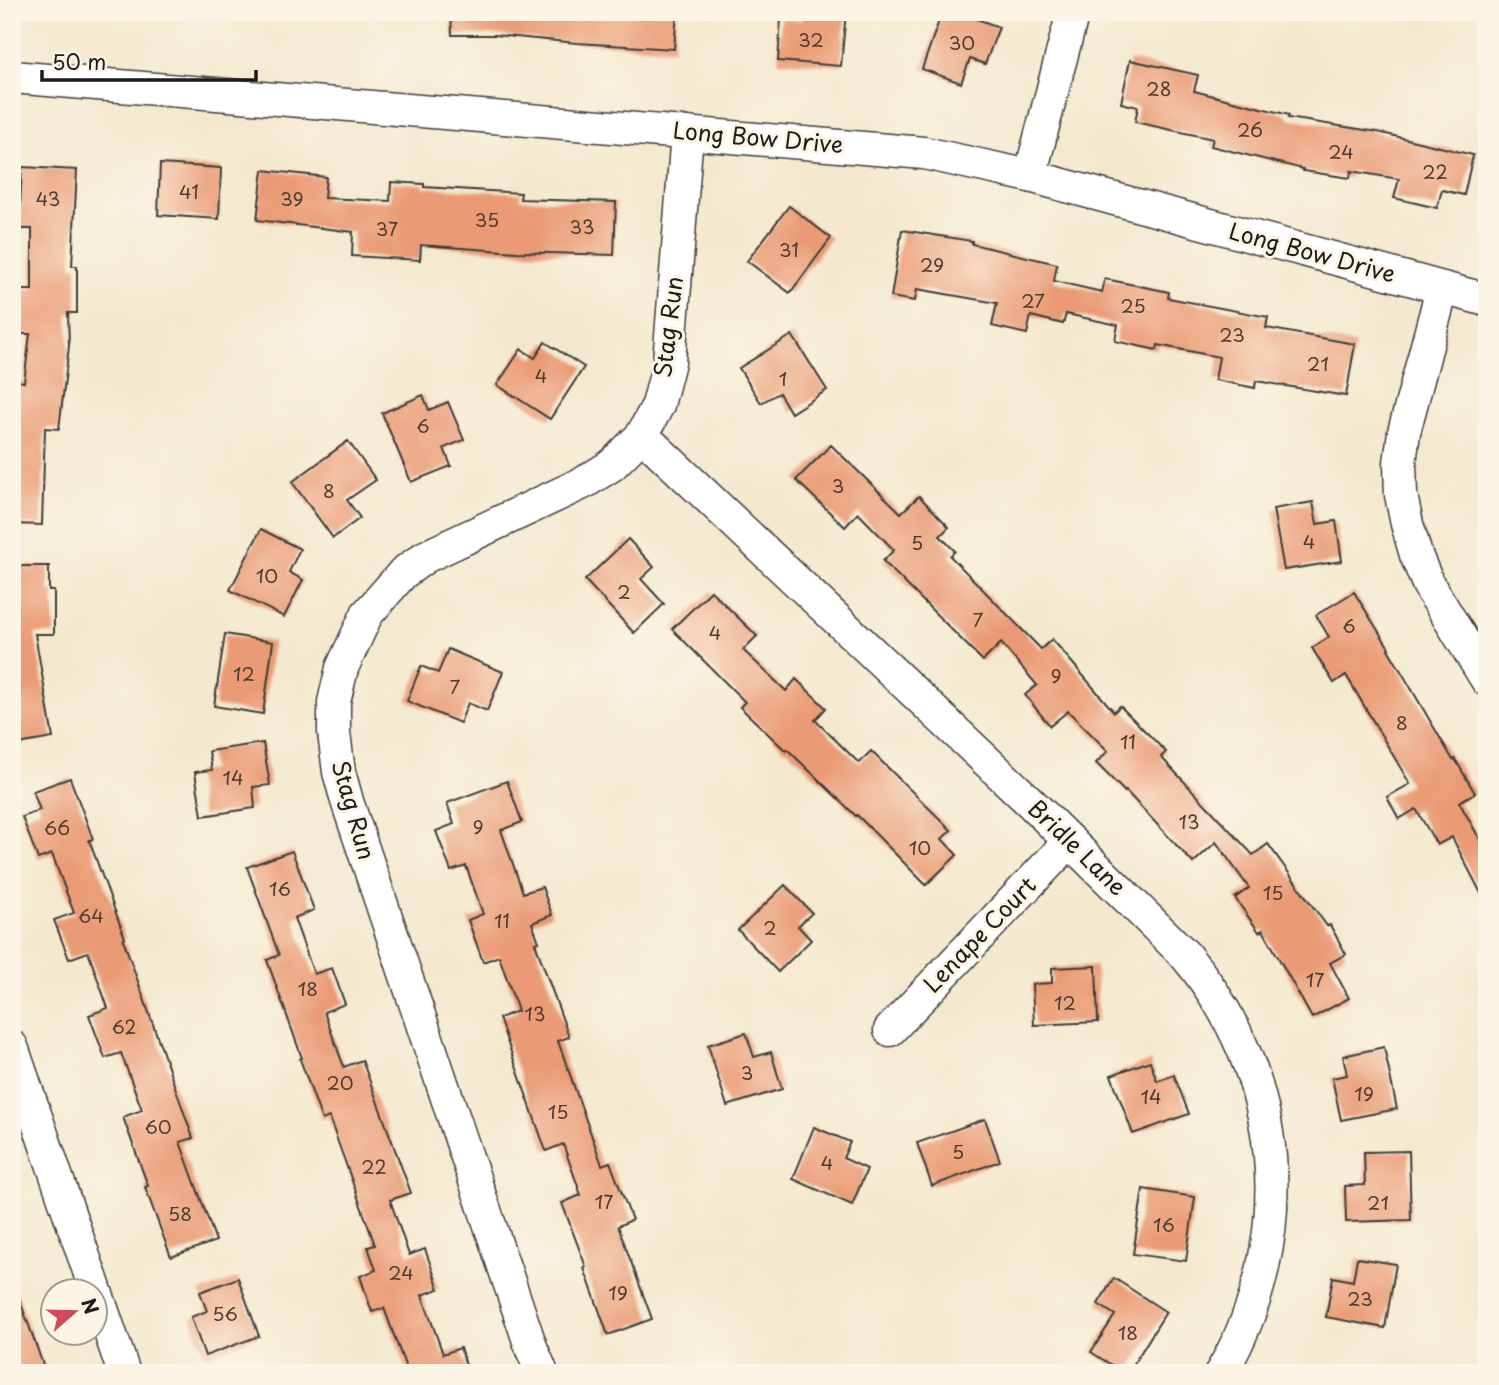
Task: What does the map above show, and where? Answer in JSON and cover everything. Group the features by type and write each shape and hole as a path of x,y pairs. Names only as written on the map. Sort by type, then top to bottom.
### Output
{"street":[{"path":"1030,176 1073,12"},
{"name":"Long Bow Drive","path":"12,76 924,153 1030,176 1487,300"},
{"name":"Stag Run","path":"542,1373 347,801 339,772 334,733 334,702 342,668 366,614 402,573 425,557 455,542 585,482 612,465 642,435 658,405 669,362 687,133"},
{"path":"1442,289 1404,432 1400,463 1401,495 1406,524 1428,584 1487,680"},
{"name":"Bridle Lane","path":"642,435 1070,841 1185,955 1219,1000 1238,1036 1254,1076 1270,1156 1272,1197 1262,1274 1236,1347 1221,1373"},
{"name":"Lenape Court","path":"890,1030 1070,841"},
{"path":"12,1047 124,1373"}],"building":[{"path":"451,12 677,12 674,49 495,35 452,35"},
{"path":"802,12 846,12 841,66 778,61 781,18 801,20"},
{"path":"942,12 958,12 999,27 985,64 970,59 961,83 922,69"},
{"path":"1130,60 1198,75 1194,91 1289,115 1288,118 1378,132 1473,155 1464,195 1442,190 1437,208 1394,198 1399,179 1351,171 1350,178 1303,171 1211,146 1213,139 1135,122 1138,107 1121,103"},
{"path":"160,164 221,168 219,219 158,215"},
{"path":"22,167 77,170 72,266 77,266 77,313 68,313 69,346 59,429 45,428 42,525 12,524 12,380 24,382 30,334 12,334 12,290 32,290 32,229 19,229"},
{"path":"263,170 326,177 324,198 390,201 391,182 424,184 424,187 521,193 520,199 616,202 614,255 421,245 420,260 352,256 353,232 257,220"},
{"path":"789,206 831,238 790,293 747,261"},
{"path":"902,230 972,241 972,244 1057,264 1054,281 1102,292 1105,279 1169,292 1168,298 1268,317 1266,328 1355,344 1346,396 1256,381 1255,388 1215,380 1219,357 1158,345 1157,350 1115,341 1118,325 1066,314 1063,324 1031,316 1027,334 992,326 997,303 917,289 915,301 891,297"},
{"path":"792,335 827,390 791,413 779,393 761,403 739,368"},
{"path":"545,342 584,367 550,419 497,385 521,349 535,358"},
{"path":"423,395 429,410 448,402 464,440 444,448 451,466 411,482 382,413"},
{"path":"348,441 376,480 347,500 360,518 333,538 292,482"},
{"path":"831,445 901,513 919,496 949,527 940,536 955,551 950,556 1041,649 1052,639 1114,712 1120,706 1166,752 1161,757 1253,855 1268,844 1327,926 1330,925 1346,954 1330,963 1349,998 1312,1018 1263,930 1259,932 1235,898 1249,888 1216,842 1193,863 1096,763 1108,751 1068,711 1050,726 1025,695 1037,685 1001,643 983,661 883,561 894,550 858,513 845,527 796,480"},
{"path":"1313,502 1317,524 1336,521 1342,561 1284,570 1273,509"},
{"path":"261,529 300,549 289,572 303,580 284,617 230,590"},
{"path":"628,539 654,567 641,579 664,604 634,633 585,580"},
{"path":"12,566 49,566 49,591 54,591 54,634 35,634 53,738 12,745"},
{"path":"711,591 757,636 743,650 786,691 796,679 826,708 815,720 859,763 871,751 951,830 942,839 957,855 926,885 857,815 740,707 745,702 672,629"},
{"path":"1354,592 1475,793 1459,802 1487,852 1487,905 1452,837 1437,845 1416,809 1399,819 1387,797 1410,784 1346,675 1334,683 1312,648 1329,637 1316,615"},
{"path":"225,634 273,642 263,714 214,706"},
{"path":"448,649 503,672 487,711 468,703 460,723 407,701 421,666 438,673"},
{"path":"263,743 270,785 253,787 255,808 202,816 195,772 212,770 209,751"},
{"path":"70,778 193,1138 180,1142 216,1241 171,1257 123,1117 142,1110 121,1053 105,1058 89,1015 108,1008 88,952 69,959 54,920 74,913 52,854 38,859 22,817 40,810 33,791"},
{"path":"507,781 522,822 501,830 523,893 542,887 552,915 532,923 539,942 535,943 569,1037 558,1041 602,1165 610,1162 632,1220 618,1226 652,1319 608,1335 562,1203 581,1195 563,1144 546,1151 499,1018 518,1011 499,956 483,962 468,920 483,914 466,866 451,871 436,831 454,824 447,803"},
{"path":"292,851 314,910 294,918 314,974 332,968 345,1004 324,1012 344,1067 362,1060 411,1193 390,1200 409,1255 425,1249 439,1289 422,1295 443,1354 460,1348 469,1373 401,1373 400,1370 406,1368 384,1308 372,1312 360,1276 376,1270 368,1247 375,1245 329,1117 322,1120 300,1059 302,1058 267,960 279,955 247,867"},
{"path":"785,885 812,913 798,926 811,940 778,972 738,930"},
{"path":"1096,966 1098,1022 1034,1025 1032,984 1052,983 1052,968"},
{"path":"746,1033 754,1057 771,1052 782,1089 727,1106 708,1045"},
{"path":"1384,1047 1397,1109 1341,1120 1332,1078 1347,1075 1343,1056"},
{"path":"1150,1061 1157,1081 1174,1075 1189,1114 1133,1134 1111,1075"},
{"path":"985,1119 1000,1161 932,1186 917,1143"},
{"path":"814,1127 850,1142 843,1158 867,1169 852,1205 793,1179"},
{"path":"1409,1151 1411,1220 1346,1222 1345,1186 1365,1185 1364,1152"},
{"path":"1143,1189 1195,1197 1186,1261 1133,1254"},
{"path":"1357,1258 1396,1264 1385,1328 1326,1317 1333,1277 1353,1281"},
{"path":"238,1278 259,1336 205,1356 191,1317 207,1311 200,1292"},
{"path":"1114,1278 1166,1312 1128,1373 1091,1352 1115,1315 1098,1304"},
{"path":"15,1287 46,1373 12,1373 12,1288"}]}
